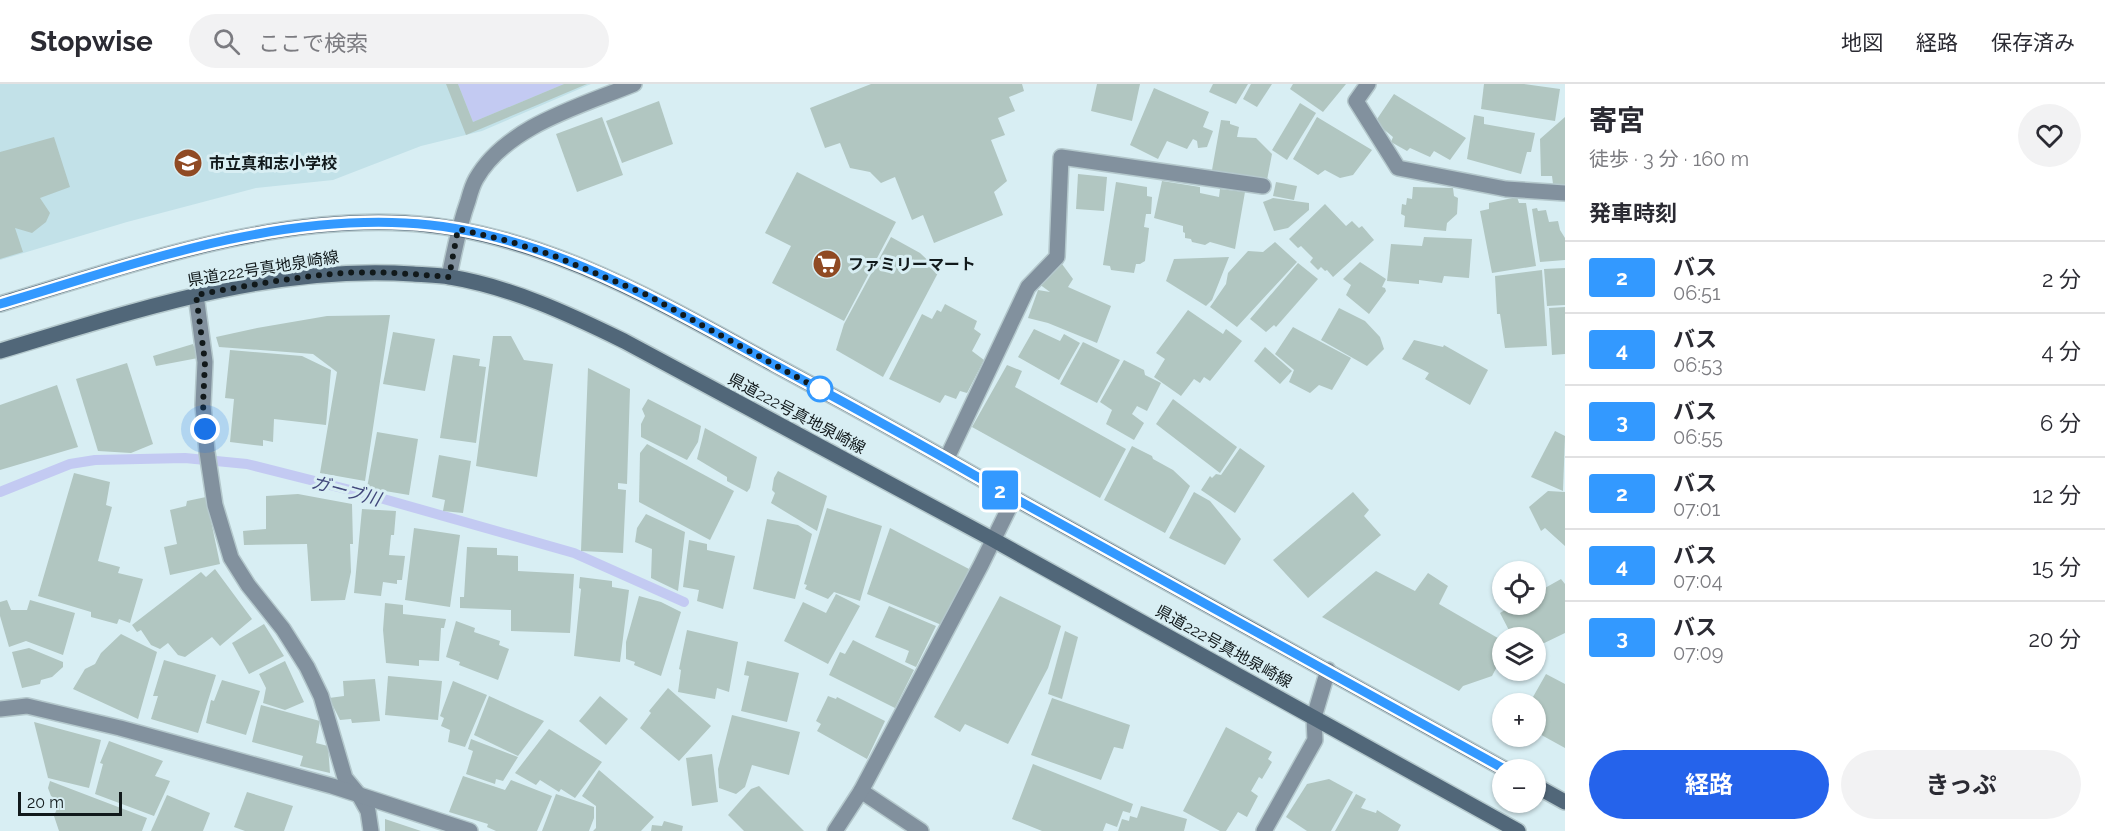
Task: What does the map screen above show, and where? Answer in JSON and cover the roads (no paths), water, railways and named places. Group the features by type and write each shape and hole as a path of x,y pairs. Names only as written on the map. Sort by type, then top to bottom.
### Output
{"main road":[{"name":"県道222号真地泉崎線","path":"0,304 178,250 267,231 337,224 405,223 458,229 508,241 552,255 645,294 947,458 1014,498 1492,762"},
{"name":"県道222号真地泉崎線","path":"0,351 196,295 264,283 345,273 392,273 449,277 493,287 565,312 644,352 993,539 1518,831"},
{"path":"1546,792 1565,802"}],"street":[{"path":"449,277 458,229 475,181 499,150 517,136 554,117 634,84"},
{"path":"1368,84 1356,101 1398,168 1506,189 1565,193"},
{"path":"947,458 1028,287 1057,257 1060,157 1263,186"},
{"path":"196,295 205,362 203,405 207,452 215,505 231,558 248,585 283,629 307,667 321,696 345,778 368,811 371,831"},
{"path":"835,831 861,791 976,575 1014,498"},
{"path":"1264,831 1316,740 1314,717 1328,670"},
{"path":"0,709 27,706 120,728 332,786 470,831"},
{"path":"861,791 921,831"}],"water":[{"path":"458,84 564,84 473,122"}],"waterway":[{"name":"ガーブ川","path":"0,492 70,464 95,460 185,458 247,464 366,494 574,553 684,602"}],"place":[{"name":"市立真和志小学校","path":"188,163"},
{"name":"ファミリーマート","path":"827,264"}]}
